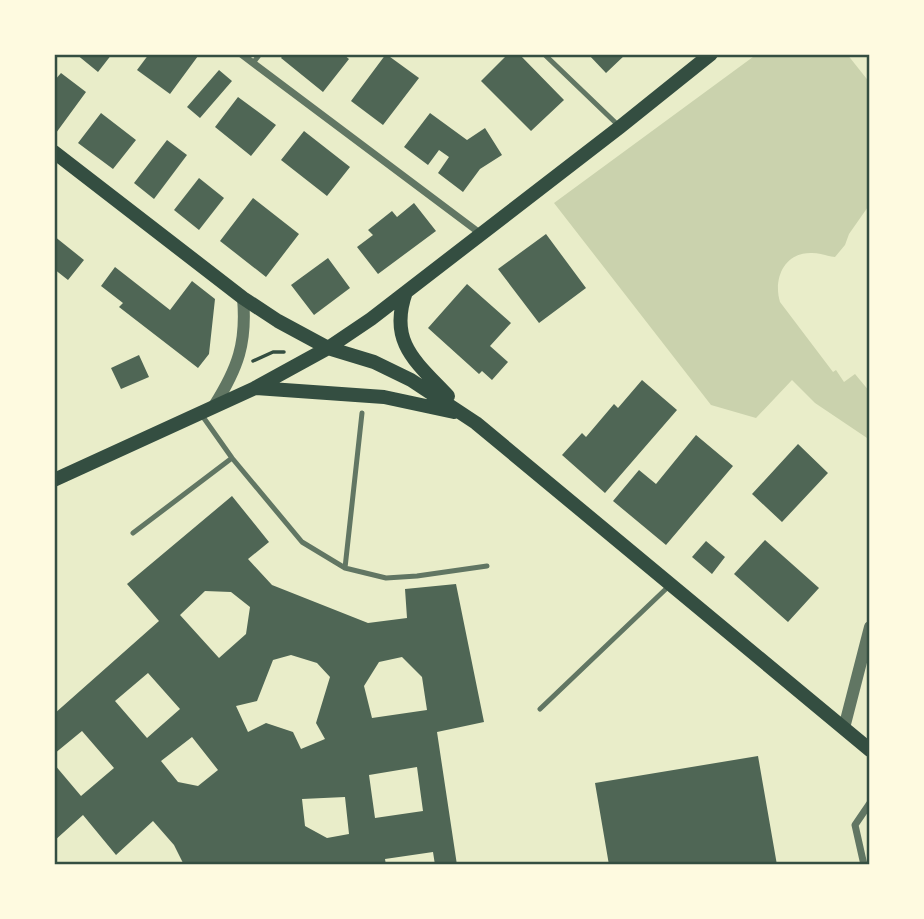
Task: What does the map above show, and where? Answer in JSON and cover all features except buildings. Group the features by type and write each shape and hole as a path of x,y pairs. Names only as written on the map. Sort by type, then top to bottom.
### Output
{"main road":[{"path":"54,480 255,388 328,348 371,320 710,54"},
{"path":"54,152 243,298 278,321 328,348 374,362 411,380 465,415 870,750"},
{"path":"406,292 399,314 405,344 421,367 465,415"},
{"path":"255,388 384,397 465,415"}],"street":[{"path":"241,54 481,234"},
{"path":"214,406 240,355 244,334 243,298"},
{"path":"844,728 870,627"},
{"path":"864,865 855,825 870,803"}],"lane":[{"path":"253,64 260,54"},
{"path":"544,54 620,127"},
{"path":"200,413 232,458 302,542 345,568 386,578 487,566"},
{"path":"345,568 362,413"},
{"path":"133,533 232,458"},
{"path":"540,709 671,584"}],"path":[{"path":"245,365 273,352 284,352"}],"green space":[{"path":"757,54 847,54 870,83 870,204 835,257 802,254 788,262 780,276 778,293 780,302 833,372 836,370 844,382 855,374 870,392 870,440 815,403 792,380 756,418 711,405 554,203"}]}
